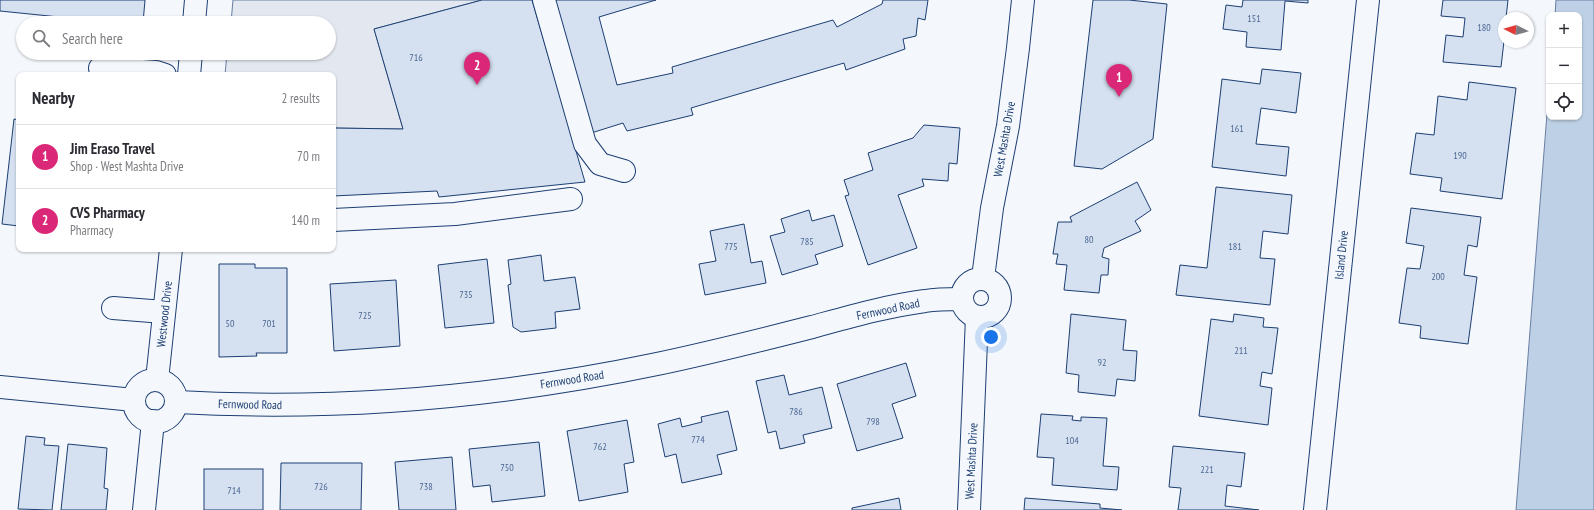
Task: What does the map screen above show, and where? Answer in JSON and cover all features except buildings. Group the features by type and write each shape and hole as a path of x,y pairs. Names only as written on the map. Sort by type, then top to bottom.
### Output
{"street":[{"path":"195,16 196,0"},
{"path":"544,0 585,144 600,164 624,171"},
{"name":"West Mashta Drive","path":"983,278 992,208 1008,126 1023,0"},
{"name":"Island Drive","path":"1315,510 1368,0"},
{"path":"189,72 190,60"},
{"path":"100,68 156,72"},
{"path":"336,220 455,214 571,199"},
{"name":"Westwood Drive","path":"157,380 171,252"},
{"path":"976,278 983,278 993,282 998,290 1000,297 999,305 995,312 988,316 977,317 971,315 964,308 961,299 962,289 968,282 976,278"},
{"name":"Fernwood Road","path":"177,402 286,405 387,401 458,396 568,381 656,364 749,343 873,311 924,301 961,299"},
{"path":"113,308 164,312"},
{"name":"West Mashta Drive","path":"969,510 977,317"},
{"path":"152,379 162,380 169,384 175,392 177,402 174,411 168,418 159,422 153,422 140,416 134,407 134,397 137,388 144,382 152,379"},
{"path":"0,387 134,400"},
{"path":"144,510 153,422"}],"shaded area":[{"path":"233,0 482,0 374,29 403,129 336,128 336,72 225,72 226,60 336,60 336,16 232,16"}],"water":[{"path":"1556,0 1594,0 1594,510 1516,510 1546,120 1582,120 1582,12 1555,12"}],"place":[{"name":"CVS Pharmacy","path":"477,85"},
{"name":"Jim Eraso Travel","path":"1119,97"}]}
